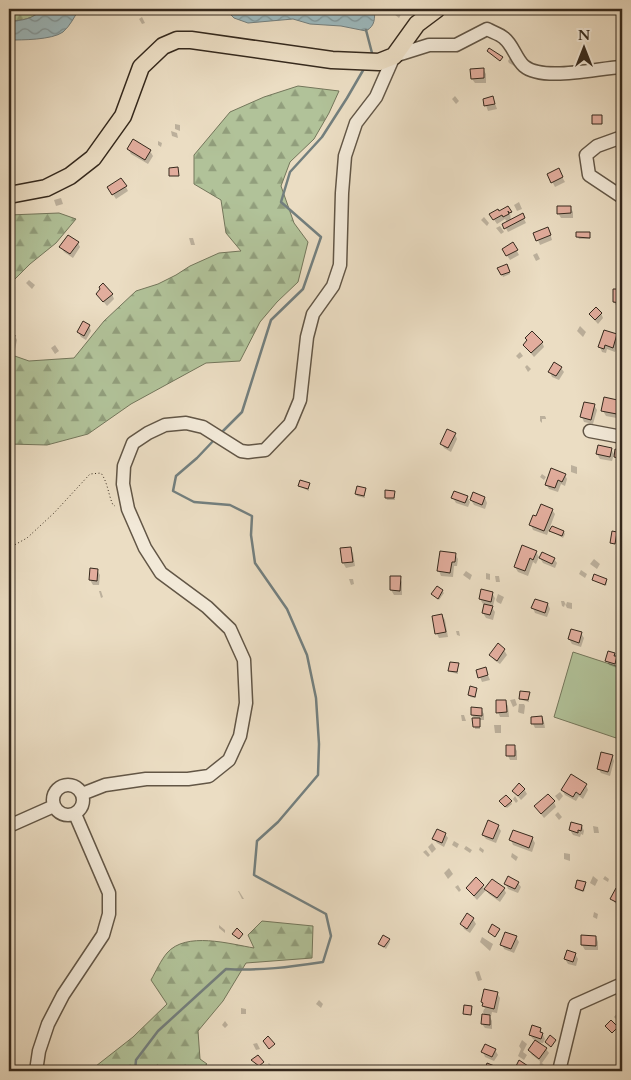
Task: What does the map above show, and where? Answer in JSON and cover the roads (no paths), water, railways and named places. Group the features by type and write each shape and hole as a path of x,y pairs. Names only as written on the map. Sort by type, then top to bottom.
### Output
{"main road":[{"path":"9,195 46,188 70,176 93,158 123,116 141,67 163,46 177,40 191,40 332,60 386,59 417,24 437,9"}],"street":[{"path":"82,794 105,785 146,779 188,779 210,776 229,760 240,736 246,703 244,660 230,628 161,573 144,548 128,509 123,484 124,466 133,443 165,425 186,423 203,427 241,450 248,452 265,450 290,424 300,400 307,337 313,314 333,286 340,264 342,193 346,156 356,122 376,97 386,59 429,45 456,45 487,29 504,38 524,66 534,72 569,74 602,68 622,67"},
{"path":"622,138 597,146 586,155 588,175 622,197"},
{"path":"590,431 622,436"},
{"path":"71,785 80,790 82,794 83,804 81,809 75,814 63,815 54,806 54,794 61,787 71,785"},
{"path":"9,826 54,806"},
{"path":"36,1071 39,1051 48,1024 63,996 103,935 109,914 109,893 75,814"},
{"path":"559,1071 575,1005 622,984"}],"water":[{"path":"42,9 79,9 68,27 58,35 37,39 9,40 9,21 27,19"},
{"path":"225,9 375,9 373,24 366,31 341,26 310,24 293,19 248,23 234,18"}],"waterway":[{"path":"366,30 372,53 371,56"},
{"path":"221,433 242,412 271,320 303,289 321,237 281,202 290,172 322,137 365,67"},
{"path":"135,1071 136,1060 158,1031 226,969 275,968 323,962 331,936 326,914 254,875 257,841 278,822 318,775 319,744 316,698 307,655 287,609 255,563 251,535 252,516 230,505 194,502 173,491 176,476 215,439"}]}
